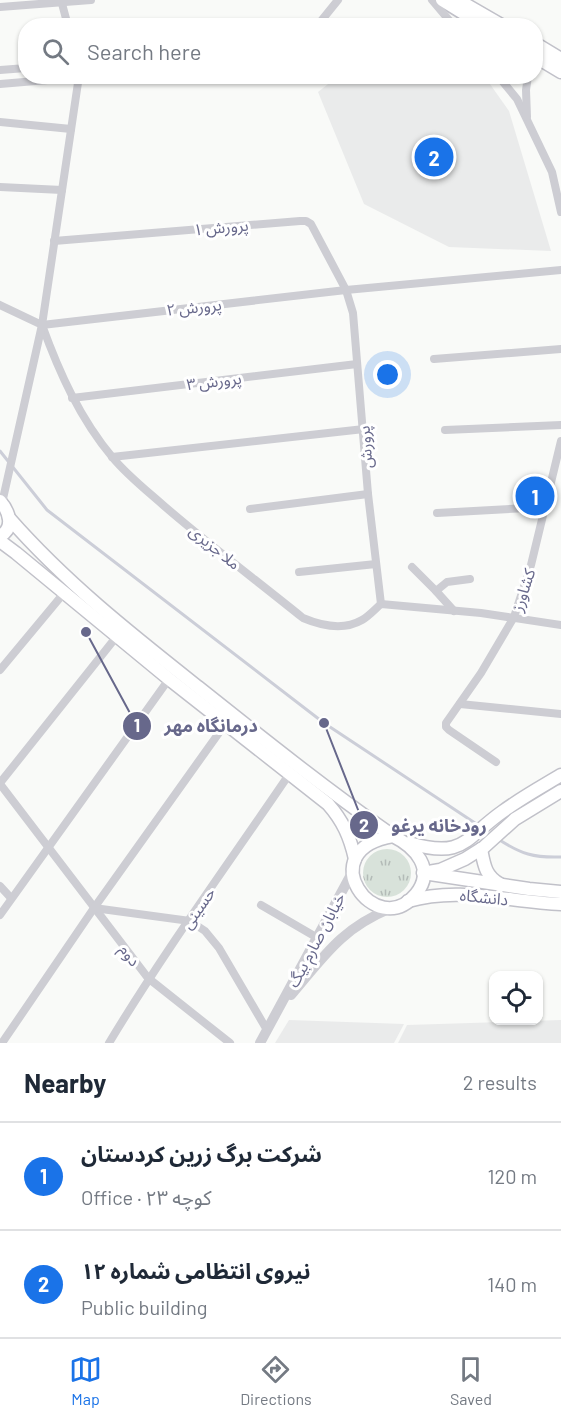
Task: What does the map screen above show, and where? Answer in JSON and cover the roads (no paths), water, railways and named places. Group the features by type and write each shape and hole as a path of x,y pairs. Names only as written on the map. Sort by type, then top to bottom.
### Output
{"main road":[{"path":"442,0 471,18"},
{"path":"458,0 489,18"},
{"path":"543,48 561,59"},
{"path":"543,64 561,72"},
{"path":"1,502 9,518 54,566 106,614 269,743 393,836 406,842 440,849 455,847 469,840 500,813 561,775"},
{"path":"0,536 8,529 9,518"},
{"path":"0,542 16,552 169,678 328,804 338,815 351,842 358,890 364,898 382,907 392,907 407,902 418,889 423,873 419,856 406,842"},
{"path":"423,873 458,863 483,848 515,819 561,791"},
{"path":"354,865 361,849 371,842 393,836"},
{"path":"483,848 485,869 501,885"},
{"name":"دانشگاه","path":"423,873 529,890 561,892"},
{"name":"دانشگاه","path":"407,902 437,894 455,894 561,904"}],"street":[{"path":"0,7 91,0"},
{"path":"323,18 338,0"},
{"path":"432,0 447,18"},
{"path":"62,1 66,18"},
{"path":"0,70 18,69"},
{"path":"0,84 18,82"},
{"path":"1,502 42,325 78,84"},
{"path":"505,84 517,99 556,173 561,212"},
{"path":"527,84 528,121"},
{"path":"0,122 71,129"},
{"path":"0,187 62,190"},
{"name":"پرورش ۱","path":"54,241 306,221 311,224 346,290"},
{"name":"پرورش ۲","path":"42,325 346,290 561,270"},
{"name":"پرورش","path":"346,290 353,313 368,494 381,604"},
{"path":"0,305 42,325"},
{"name":"ملا جزیری","path":"42,325 54,360 72,398 112,457 178,518 303,618 322,626 342,626 362,620 381,604"},
{"path":"434,359 561,349"},
{"name":"پرورش ۳","path":"72,398 357,364"},
{"path":"445,430 561,425"},
{"path":"112,457 364,429"},
{"name":"کشاورز","path":"496,762 449,730 446,723 514,617 531,565 561,441"},
{"path":"250,509 368,494"},
{"path":"437,513 545,507"},
{"path":"299,572 376,564"},
{"path":"412,567 454,611"},
{"path":"436,591 447,582 470,579"},
{"path":"0,670 64,592"},
{"path":"381,604 514,617 561,625"},
{"path":"0,783 117,636"},
{"path":"0,915 169,678"},
{"path":"460,704 561,714"},
{"path":"2,1043 94,908 226,723"},
{"name":"حسینی","path":"109,1043 148,978 190,921 290,773"},
{"name":"دوم","path":"0,783 148,978 230,1043"},
{"name":"خیابان صارم بیگ","path":"260,1043 280,1009 354,865"},
{"path":"0,886 11,898"},
{"path":"261,905 316,936"},
{"name":"خیابان صارم بیگ","path":"280,1009 336,941 355,926 392,907"},
{"path":"94,908 190,921 206,931 219,948 267,1030"}],"waterway":[{"path":"0,451 47,510 324,723 478,825"},
{"path":"498,839 528,854 561,857"}],"place":[{"name":"نیروی انتظامی شماره ۱۲","path":"434,157"},
{"name":"شرکت برگ زرین کردستان","path":"535,496"},
{"name":"درمانگاه مهر","path":"86,632"},
{"name":"رودخانه یرغو","path":"324,723"}]}
